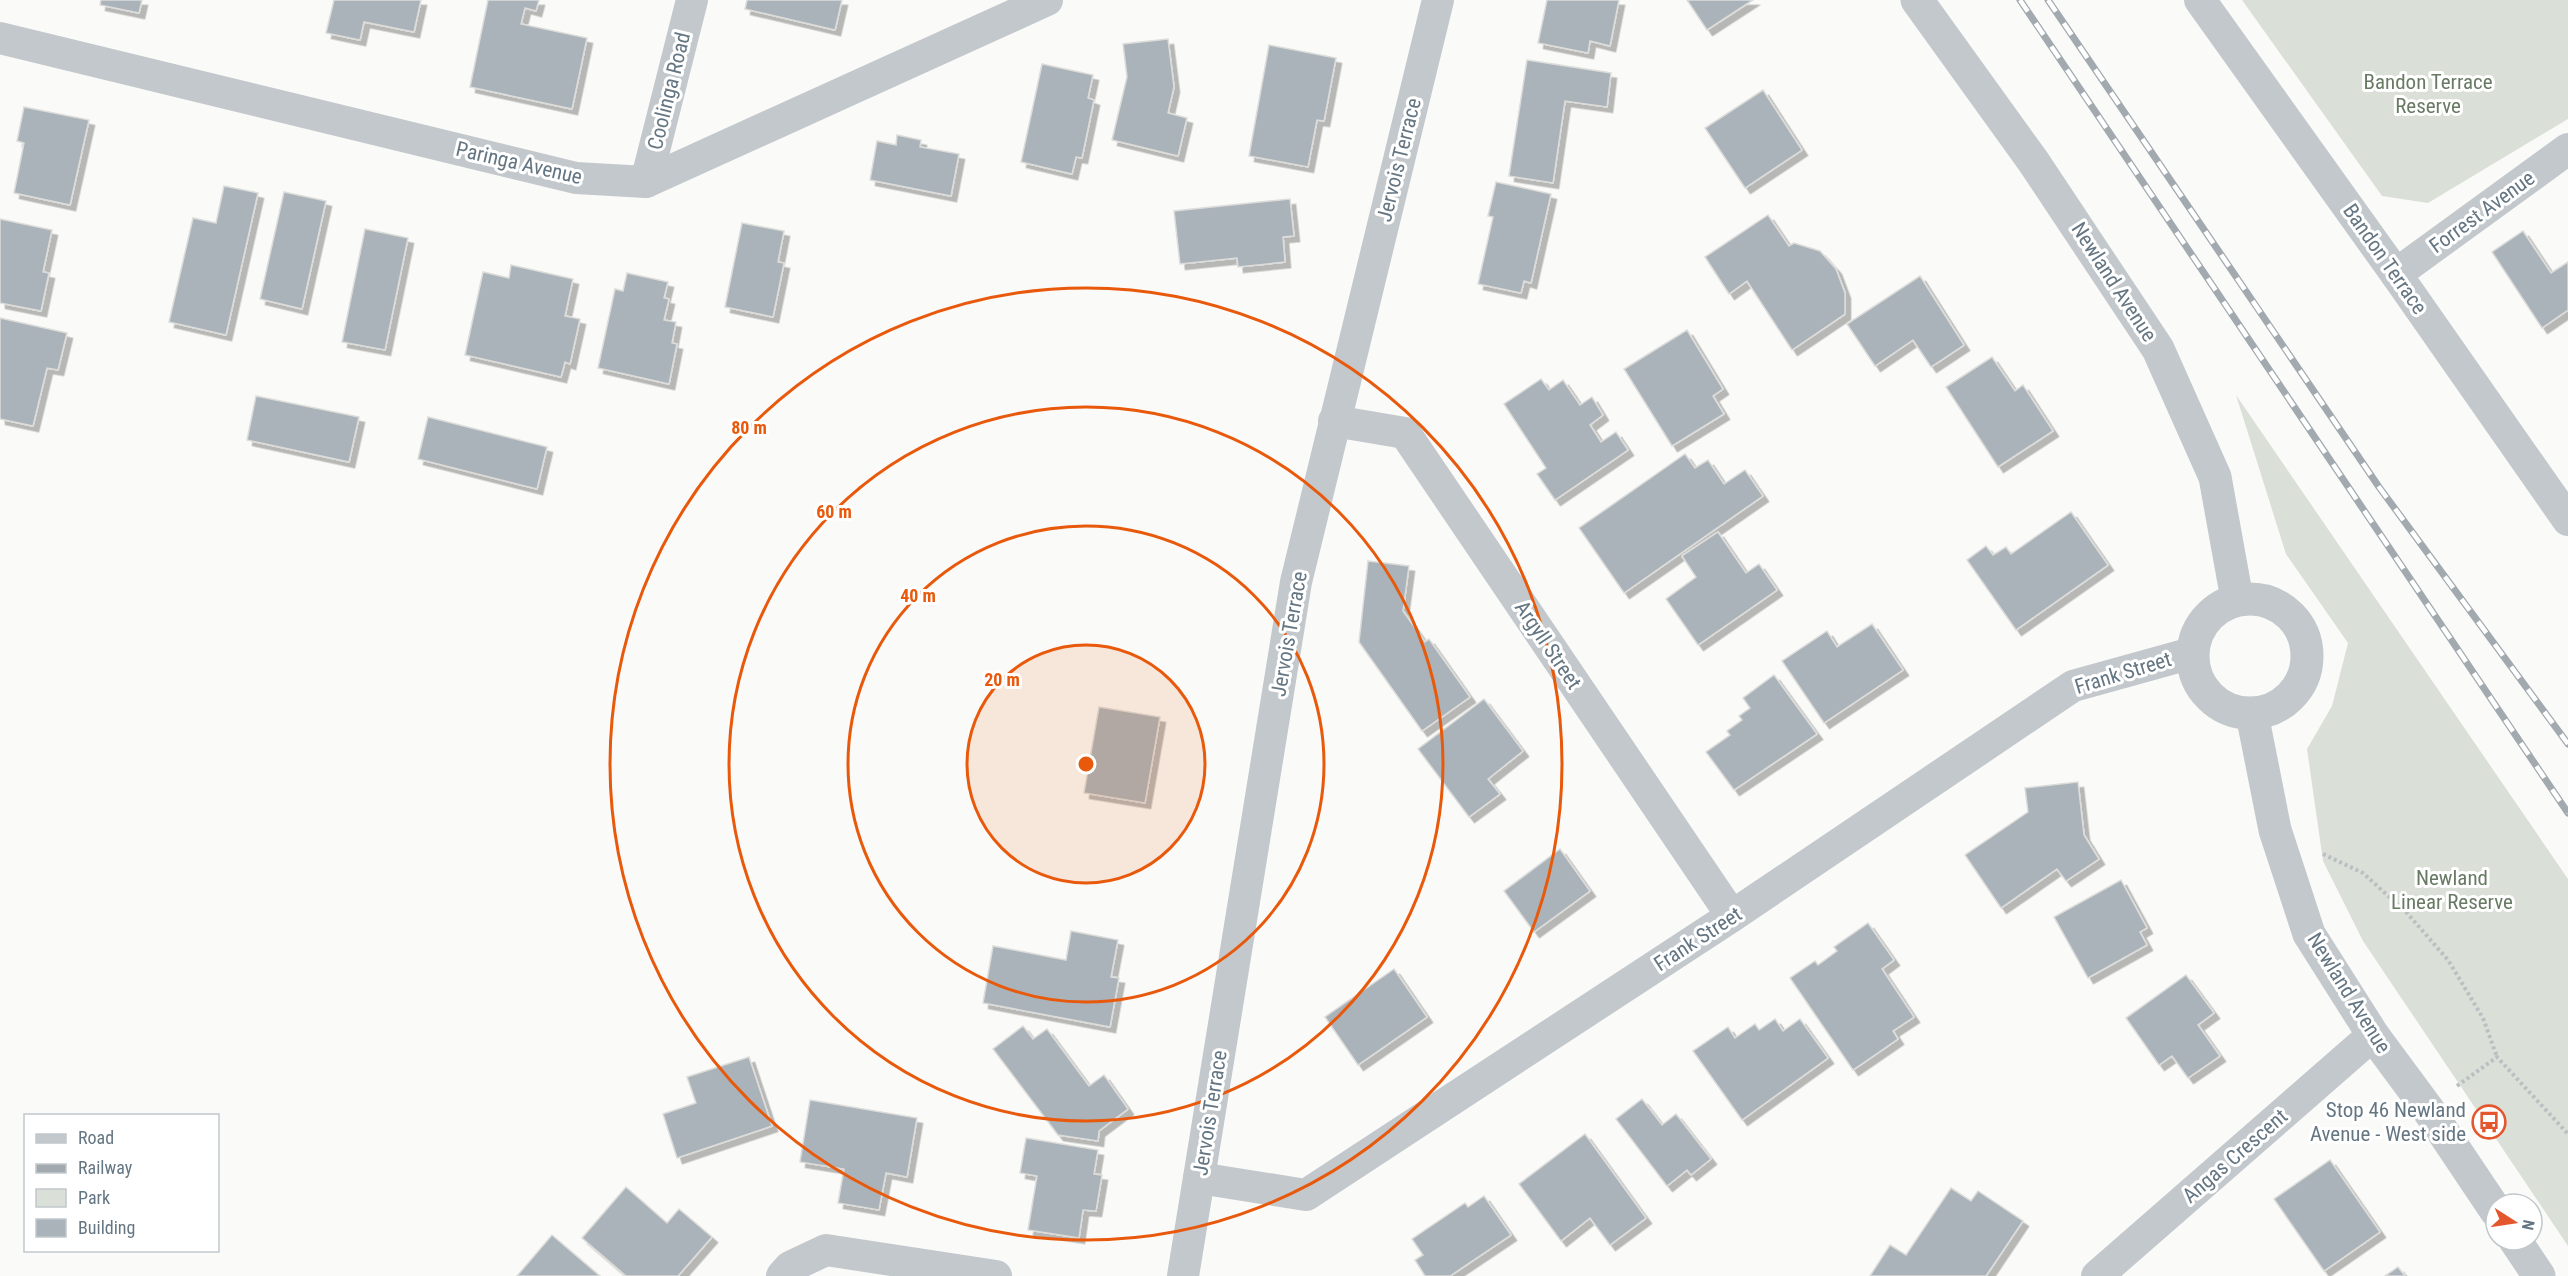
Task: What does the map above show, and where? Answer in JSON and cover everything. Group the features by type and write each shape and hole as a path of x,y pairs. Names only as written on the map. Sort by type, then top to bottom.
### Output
{"street":[{"name":"Coolinga Road","path":"646,182 692,0"},
{"name":"Paringa Avenue","path":"0,38 576,178 646,182 1047,0"},
{"name":"Jervois Terrace","path":"1183,1276 1296,582 1438,0"},
{"name":"Newland Avenue","path":"1917,0 2033,161 2158,349 2215,477 2237,599"},
{"name":"Bandon Terrace","path":"2200,0 2568,520"},
{"name":"Forrest Avenue","path":"2396,274 2568,149"},
{"name":"Argyll Street","path":"1334,420 1405,433 1732,916"},
{"path":"2256,598 2275,603 2290,614 2302,630 2307,648 2306,668 2300,686 2287,700 2271,710 2252,714 2233,711 2216,703 2202,689 2194,672 2192,653 2196,635 2206,619 2220,607 2237,599 2256,598"},
{"name":"Frank Street","path":"1199,1178 1306,1195 1732,916 2073,686 2192,653"},
{"name":"Newland Avenue","path":"2252,714 2278,839 2309,934 2373,1035 2427,1108 2484,1193"},
{"name":"Angas Crescent","path":"2097,1276 2373,1035"},
{"path":"782,1276 790,1267 826,1250 996,1276"},
{"path":"2524,1252 2539,1276"}],"path":[{"path":"2278,839 2330,857 2363,873 2407,913 2448,960 2483,1018 2497,1057 2568,1134"},
{"path":"2427,1108 2497,1057"}],"green space":[{"name":"Bandon Terrace Reserve","path":"2242,0 2568,0 2568,119 2428,203 2382,196"},
{"name":"Newland Linear Reserve","path":"2236,395 2568,879 2568,1246 2544,1210 2544,1192 2532,1192 2363,941 2323,861 2307,749 2332,706 2348,643 2286,554"}],"building":[{"path":"101,0 142,0 139,13 100,5"},
{"path":"334,0 421,0 414,32 364,22 360,40 326,33"},
{"path":"488,0 539,0 536,11 525,8 521,24 587,38 572,109 470,87"},
{"path":"747,0 842,0 835,30 745,9"},
{"path":"1547,0 1619,0 1610,46 1590,41 1588,53 1538,43"},
{"path":"1687,0 1753,0 1707,30"},
{"path":"1168,39 1174,87 1168,113 1187,118 1178,156 1112,140 1127,77 1123,44"},
{"path":"1269,45 1336,58 1324,121 1317,120 1308,167 1249,156"},
{"path":"1527,60 1611,73 1607,107 1565,101 1553,183 1509,176"},
{"path":"1042,64 1093,75 1088,98 1094,100 1082,158 1076,157 1072,174 1021,162"},
{"path":"1763,90 1802,150 1745,188 1705,128"},
{"path":"24,107 89,120 70,205 14,193 24,143 17,141"},
{"path":"897,135 921,140 920,147 959,154 951,196 870,180 877,141 896,145"},
{"path":"1496,182 1551,194 1531,283 1524,281 1521,293 1478,284 1493,217 1488,216"},
{"path":"224,186 258,193 226,335 169,322 193,218 216,223"},
{"path":"284,192 326,201 302,309 260,299"},
{"path":"1290,199 1294,236 1283,237 1285,262 1238,267 1237,258 1180,264 1174,211"},
{"path":"1768,215 1789,246 1794,243 1820,251 1836,269 1845,293 1845,314 1792,350 1747,281 1729,294 1705,257"},
{"path":"0,219 52,230 43,272 49,273 41,311 0,303"},
{"path":"742,223 784,231 778,262 784,263 773,317 725,307"},
{"path":"365,229 408,238 385,350 342,342"},
{"path":"2523,231 2551,273 2568,262 2568,310 2542,328 2492,252"},
{"path":"511,265 573,279 565,316 580,319 570,364 565,362 561,377 465,355 483,272 509,278"},
{"path":"627,273 668,282 664,298 669,299 664,320 676,322 672,343 677,344 669,384 598,368 615,289 623,291"},
{"path":"1920,276 1964,345 1931,367 1913,340 1875,366 1847,324"},
{"path":"0,318 67,333 58,370 47,368 33,426 0,419"},
{"path":"1687,330 1723,389 1713,396 1724,414 1672,446 1624,369"},
{"path":"1992,357 2015,391 2023,385 2053,431 1998,467 1946,387"},
{"path":"1541,379 1549,390 1563,380 1580,405 1592,397 1603,415 1590,425 1601,442 1616,432 1628,450 1555,500 1537,474 1546,468 1504,404"},
{"path":"256,396 359,417 349,462 247,440"},
{"path":"428,417 547,447 537,489 418,459"},
{"path":"1685,454 1695,468 1708,460 1724,484 1745,470 1763,496 1624,593 1579,528"},
{"path":"2071,512 2108,565 2016,630 1967,560 1986,546 1993,555 2006,547 2011,554"},
{"path":"1718,532 1746,573 1759,564 1777,590 1698,645 1666,599 1696,577 1682,556"},
{"path":"1368,561 1409,566 1403,611 1425,642 1429,639 1470,697 1422,731 1359,642"},
{"path":"1872,624 1903,670 1824,723 1782,661 1827,631 1837,647"},
{"path":"1774,675 1817,734 1734,790 1706,752 1730,735 1727,731 1742,720 1739,716 1750,708 1743,698"},
{"path":"1484,699 1523,751 1488,779 1500,794 1469,817 1418,749"},
{"path":"1099,707 1160,717 1145,803 1084,793"},
{"path":"2078,782 2084,835 2099,859 2066,881 2057,869 2001,908 1965,855 2028,812 2025,788"},
{"path":"1560,849 1590,891 1534,932 1504,891"},
{"path":"2121,880 2147,928 2140,932 2147,945 2088,978 2054,917"},
{"path":"1868,923 1894,960 1882,969 1914,1017 1893,1031 1898,1039 1853,1070 1790,978 1815,961 1818,965 1837,951 1834,947"},
{"path":"1071,931 1118,940 1111,977 1119,978 1110,1027 983,1003 993,946 1066,960"},
{"path":"1394,969 1427,1017 1358,1065 1325,1017"},
{"path":"2186,975 2214,1013 2198,1025 2220,1056 2188,1078 2172,1056 2159,1065 2126,1018"},
{"path":"1775,1019 1783,1031 1800,1019 1828,1058 1742,1120 1693,1051 1728,1027 1735,1038 1755,1024 1759,1030"},
{"path":"1023,1026 1033,1039 1047,1029 1089,1086 1104,1075 1128,1109 1099,1131 1098,1141 1058,1135 993,1049"},
{"path":"749,1057 772,1126 677,1158 663,1114 696,1103 687,1077"},
{"path":"1642,1099 1662,1125 1676,1114 1711,1159 1691,1175 1687,1170 1667,1186 1616,1119"},
{"path":"810,1100 917,1118 907,1177 886,1173 879,1210 838,1203 844,1169 800,1162"},
{"path":"1585,1134 1646,1218 1610,1245 1590,1218 1561,1241 1519,1184"},
{"path":"1026,1138 1098,1150 1094,1174 1102,1175 1096,1211 1083,1210 1079,1238 1028,1230 1037,1176 1020,1173"},
{"path":"2330,1160 2380,1232 2324,1271 2274,1199"},
{"path":"626,1187 667,1223 679,1209 712,1237 678,1276 626,1276 582,1238"},
{"path":"1951,1188 1971,1201 1978,1191 2023,1221 1986,1276 1870,1276 1890,1245 1906,1255"},
{"path":"1484,1196 1511,1235 1450,1276 1425,1276 1415,1260 1423,1255 1412,1239 1465,1203 1468,1207"},
{"path":"552,1235 600,1276 517,1276"},
{"path":"2398,1267 2405,1276 2385,1276"}],"railway":[{"path":"2020,0 2568,813"},
{"path":"2048,0 2379,487 2568,744"}],"place":[{"name":"Stop 46 Newland Avenue - West side","path":"2489,1122"}]}
